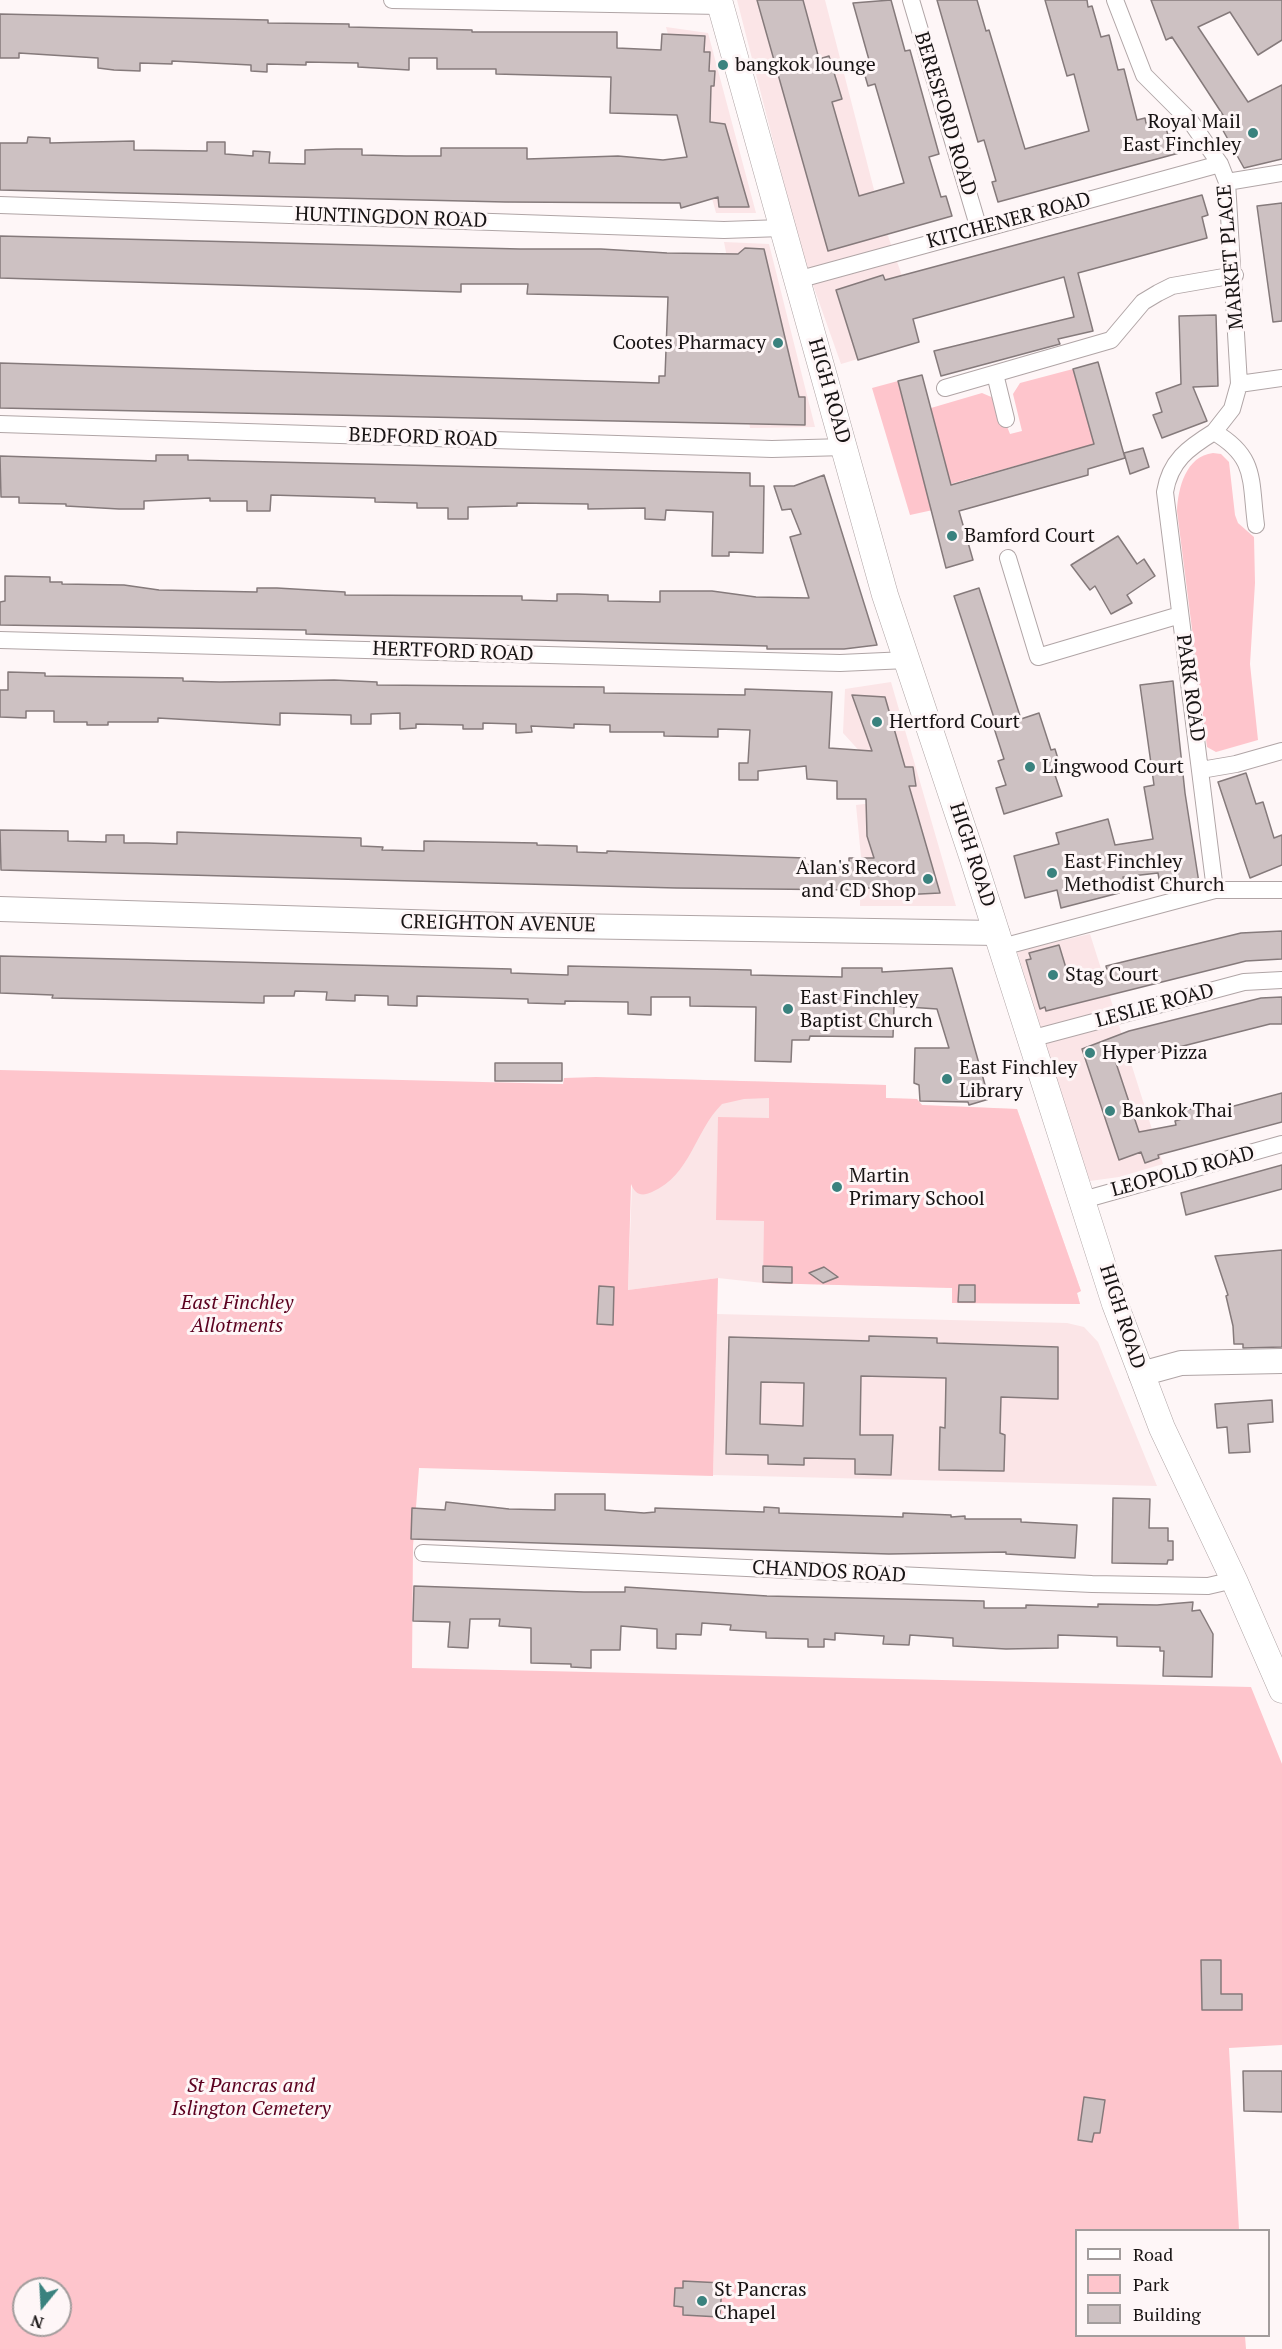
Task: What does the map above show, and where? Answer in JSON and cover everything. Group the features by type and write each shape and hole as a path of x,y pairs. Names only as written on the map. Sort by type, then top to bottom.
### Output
{"main road":[{"name":"HIGH ROAD","path":"720,3 885,595 1000,940 1083,1200 1141,1374 1186,1482 1234,1580 1282,1690"}],"street":[{"path":"392,0 720,3"},
{"name":"BERESFORD ROAD","path":"911,0 979,229"},
{"name":"MARKET PLACE","path":"1115,0 1144,75 1191,122 1220,164 1227,182 1235,275 1239,384 1232,409 1214,432"},
{"name":"KITCHENER ROAD","path":"797,280 1220,164"},
{"path":"1227,182 1282,173"},
{"name":"HUNTINGDON ROAD","path":"0,205 712,229 782,228"},
{"path":"945,388 1112,340 1143,302 1172,286 1235,275"},
{"path":"995,374 1006,419"},
{"path":"1239,384 1282,378"},
{"name":"BEDFORD ROAD","path":"0,424 772,449 845,447"},
{"path":"1214,432 1232,442 1246,459 1256,525"},
{"name":"PARK ROAD","path":"1214,432 1192,445 1176,461 1168,476 1165,492 1215,890"},
{"path":"1008,558 1038,657 1180,615"},
{"name":"HERTFORD ROAD","path":"0,640 840,663 907,660"},
{"path":"1201,770 1236,764 1282,751"},
{"path":"1000,940 1215,890 1282,890"},
{"name":"CREIGHTON AVENUE","path":"0,909 1000,940"},
{"name":"LESLIE ROAD","path":"1030,1039 1244,982 1282,980"},
{"name":"LEOPOLD ROAD","path":"1083,1200 1282,1144"},
{"path":"1141,1374 1180,1363 1282,1361"},
{"name":"CHANDOS ROAD","path":"423,1553 1092,1584 1208,1586 1234,1580"}],"shaded area":[{"path":"737,0 825,0 880,213 902,276 905,345 841,364 802,254"},
{"path":"666,27 708,33 756,213 716,213"},
{"path":"724,242 769,244 815,427 750,428 738,347 736,304"},
{"path":"891,682 956,906 860,906 861,857 856,805 881,802 863,755 843,733 845,689"},
{"path":"1090,934 1163,1164 1119,1177 1090,1181 1067,1117 1017,951"},
{"name":"Martin Primary School","path":"636,1078 886,1085 886,1098 917,1099 922,1105 1017,1109 1081,1291 1077,1293 1080,1304 952,1303 952,1288 763,1283 718,1278 628,1290"},
{"path":"717,1314 1067,1323 1084,1327 1098,1342 1157,1486 713,1475"}],"green space":[{"path":"1073,369 1097,453 1080,448 950,484 931,408 982,393 996,399 1010,434 1022,431 1013,394 1020,383"},
{"path":"898,381 942,508 910,515 872,388"},
{"path":"1213,453 1221,454 1229,462 1235,515 1238,523 1254,537 1255,583 1250,664 1258,740 1216,752 1207,747 1177,511 1179,493 1185,475 1196,460"},
{"path":"0,1070 563,1084 564,1078 596,1077 886,1085 886,1098 917,1099 922,1105 1017,1109 1081,1291 1077,1293 1080,1304 952,1303 952,1288 763,1283 764,1221 716,1220 718,1117 769,1118 769,1098 744,1099 722,1104 705,1127 684,1164 665,1184 648,1194 642,1194 634,1190 631,1184 628,1290 718,1278 713,1476 419,1468 413,1546 412,1668 1251,1687 1282,1764 1282,2045 1229,2048 1239,2229 1075,2229 1075,2337 1245,2337 1246,2349 0,2349"}],"building":[{"path":"757,0 803,0 819,59 829,56 842,99 832,102 859,196 904,183 875,84 868,86 863,69 871,67 853,3 891,0 905,51 910,50 939,154 929,157 941,197 946,196 952,216 828,251"},
{"path":"937,0 977,0 986,31 989,30 1025,149 1089,131 1074,74 1067,76 1045,0 1087,0 1088,7 1092,6 1101,37 1109,35 1118,70 1124,69 1137,120 1145,118 1146,123 1163,118 1168,135 1174,133 1179,153 998,202 992,182 996,181 984,140 978,142"},
{"path":"1151,0 1282,0 1282,40 1258,55 1230,12 1198,27 1248,102 1282,85 1282,159 1244,168 1216,118 1223,115 1172,37 1166,40"},
{"path":"0,14 268,20 268,23 349,24 349,27 472,30 472,32 617,32 617,48 661,50 662,34 705,36 704,52 710,52 709,71 715,71 714,86 711,86 710,122 725,124 749,207 719,207 718,197 681,208 680,203 505,202 0,190 0,143 27,143 28,137 50,138 50,143 134,141 134,150 207,151 207,142 225,142 225,154 253,156 253,151 270,152 269,163 305,164 305,150 336,149 362,149 362,155 441,156 441,148 527,148 527,159 618,156 663,160 687,157 677,115 610,113 611,77 496,74 496,69 437,69 437,58 409,58 409,70 358,67 358,63 306,62 306,65 267,64 267,72 251,71 251,65 172,61 172,64 140,63 140,71 114,70 98,68 98,58 19,53 19,58 0,58"},
{"path":"1202,195 1208,215 1202,217 1207,238 1078,273 1093,331 1058,339 1060,344 941,376 934,351 1074,317 1064,277 913,319 919,342 858,360 836,290 883,275 885,280"},
{"path":"1282,203 1282,321 1273,322 1257,206"},
{"path":"0,236 601,249 667,253 738,254 745,248 764,249 799,397 805,397 805,425 0,408 0,363 659,383 659,376 665,376 668,297 527,294 528,284 461,284 461,292 0,278"},
{"path":"1216,315 1218,386 1193,387 1207,421 1162,438 1153,415 1162,412 1156,393 1181,384 1179,316"},
{"path":"1098,362 1125,458 1088,469 1088,475 959,511 973,560 946,568 898,381 922,375 951,485 1094,444 1073,369"},
{"path":"1143,448 1149,467 1130,474 1124,453"},
{"path":"156,455 188,455 188,460 750,473 750,486 764,486 763,553 729,552 729,556 712,556 713,512 666,510 665,520 645,519 645,508 588,509 588,504 517,503 517,506 468,507 468,519 448,519 448,508 417,508 417,503 375,502 375,498 271,495 270,511 247,511 247,501 210,501 210,498 144,501 144,509 119,509 66,506 66,504 19,503 19,497 1,497 0,456 156,461"},
{"path":"824,475 877,645 844,649 767,649 767,646 306,634 306,630 0,625 0,602 5,601 5,576 50,577 50,582 62,582 62,584 124,585 159,590 257,592 257,588 277,588 345,592 345,595 522,596 522,600 557,601 557,594 577,594 608,595 608,601 660,602 660,591 712,591 756,597 809,598 790,537 801,534 791,509 782,510 774,486 794,486"},
{"path":"1118,536 1137,564 1144,559 1155,576 1127,595 1132,603 1111,614 1095,586 1090,590 1071,565"},
{"path":"979,588 1021,719 1039,713 1051,750 1055,749 1062,772 1055,775 1062,796 1004,814 996,788 1006,785 998,761 1004,759 994,728 997,727 954,596"},
{"path":"8,672 45,673 45,676 183,678 183,681 220,682 334,680 377,682 377,685 604,687 604,693 745,695 745,689 832,692 829,748 872,751 852,695 885,697 905,767 913,767 916,786 909,786 940,893 900,895 898,888 858,888 858,890 676,888 1,870 0,830 68,831 68,841 106,842 106,835 124,835 124,843 177,844 177,832 361,838 361,846 383,847 382,850 424,851 424,841 537,843 537,845 577,846 577,852 805,858 804,864 849,866 849,858 874,858 867,836 866,799 837,799 837,781 807,779 806,766 758,771 758,780 739,780 739,763 748,763 750,730 718,729 718,737 664,736 664,732 610,732 610,725 574,724 574,728 531,726 532,732 516,733 516,724 483,723 483,729 463,729 463,725 416,724 416,728 400,729 400,713 371,714 371,724 351,724 351,715 280,713 280,725 158,718 158,722 108,722 108,725 87,725 87,722 54,722 54,711 26,711 26,718 0,717 0,690 8,690"},
{"path":"1173,681 1185,793 1199,883 1175,890 1174,882 1160,884 1158,873 1123,877 1124,881 1117,883 1119,893 1061,908 1057,890 1025,898 1014,856 1059,844 1056,833 1108,819 1115,845 1153,839 1144,787 1154,785 1140,685"},
{"path":"1246,773 1256,804 1263,802 1274,838 1282,835 1282,865 1250,878 1218,782"},
{"path":"1282,931 1282,959 1246,961 1046,1011 1045,1007 1040,1009 1026,960 1031,959 1029,953 1059,945 1066,968 1073,966 1077,978 1107,970 1106,966 1241,933"},
{"path":"0,956 511,969 511,973 568,975 568,966 751,970 751,975 842,977 842,968 882,968 882,972 952,968 989,1099 969,1105 968,1102 920,1101 919,1085 914,1083 915,1048 949,1048 937,1009 894,1006 893,1037 810,1036 809,1040 792,1040 791,1062 755,1061 756,1007 690,1006 690,997 651,997 651,1015 628,1014 628,1002 528,1003 528,999 417,996 417,1006 388,1005 388,996 355,995 355,1001 326,1000 327,992 295,991 294,996 264,996 264,1003 52,998 53,995 0,993"},
{"path":"1282,997 1282,1024 1270,1024 1116,1063 1139,1132 1176,1125 1175,1121 1185,1118 1183,1111 1210,1104 1212,1112 1282,1093 1282,1122 1158,1155 1159,1158 1145,1163 1141,1152 1119,1160 1082,1049 1129,1031 1261,998"},
{"path":"495,1063 562,1063 562,1081 495,1081"},
{"path":"1282,1165 1282,1189 1186,1215 1181,1193"},
{"path":"1282,1250 1282,1347 1243,1348 1243,1344 1234,1344 1233,1326 1226,1296 1228,1295 1215,1256"},
{"path":"763,1266 792,1267 792,1283 763,1282"},
{"path":"824,1267 838,1277 823,1283 809,1273"},
{"path":"959,1285 975,1285 975,1302 958,1302"},
{"path":"599,1286 614,1287 613,1325 597,1324"},
{"path":"869,1336 937,1338 937,1343 1058,1347 1058,1399 1001,1397 1000,1433 1005,1435 1004,1471 939,1470 940,1427 945,1428 946,1378 861,1376 860,1435 893,1435 891,1475 855,1474 855,1459 804,1458 804,1465 768,1464 768,1455 726,1454 729,1337 869,1341","holes":["761,1382 804,1383 803,1426 760,1424"]},
{"path":"1272,1400 1273,1422 1248,1424 1250,1452 1229,1453 1227,1427 1217,1428 1215,1404"},
{"path":"555,1494 605,1494 605,1510 644,1513 655,1512 655,1508 764,1512 764,1507 779,1508 779,1513 903,1517 903,1513 965,1516 965,1519 1021,1519 1021,1522 1077,1525 1075,1558 1006,1554 1006,1552 889,1554 411,1539 412,1508 445,1510 446,1502 509,1509 555,1510"},
{"path":"1113,1498 1150,1499 1149,1528 1168,1528 1168,1541 1173,1541 1173,1560 1168,1560 1167,1564 1112,1563"},
{"path":"414,1586 584,1592 625,1592 625,1587 767,1596 984,1601 984,1608 1026,1608 1026,1605 1098,1607 1098,1604 1157,1605 1193,1602 1192,1611 1200,1610 1213,1634 1212,1677 1163,1676 1164,1651 1160,1651 1160,1647 1117,1646 1117,1637 1058,1635 1058,1648 1006,1649 953,1646 953,1638 910,1635 909,1645 883,1644 884,1636 835,1633 835,1640 824,1639 824,1647 808,1647 808,1639 766,1638 766,1632 730,1630 731,1625 702,1623 701,1635 676,1634 676,1649 657,1648 657,1629 621,1626 620,1650 591,1650 591,1668 571,1667 571,1664 531,1663 531,1628 499,1626 500,1619 470,1619 468,1648 448,1647 450,1622 413,1621"},
{"path":"1201,1960 1221,1960 1221,1994 1242,1994 1242,2010 1202,2010"},
{"path":"1243,2071 1282,2071 1282,2112 1244,2111"},
{"path":"1084,2097 1105,2100 1100,2133 1094,2133 1092,2142 1078,2140"},
{"name":"St Pancras Chapel","path":"683,2281 722,2283 720,2317 683,2315 683,2307 674,2306 675,2288 683,2288"}],"place":[{"name":"bangkok lounge","path":"723,65"},
{"name":"Royal Mail East Finchley","path":"1253,133"},
{"name":"Cootes Pharmacy","path":"778,343"},
{"name":"Bamford Court","path":"952,536"},
{"name":"Hertford Court","path":"877,722"},
{"name":"Lingwood Court","path":"1030,767"},
{"name":"East Finchley Methodist Church","path":"1052,873"},
{"name":"Alan's Record and CD Shop","path":"928,879"},
{"name":"Stag Court","path":"1053,975"},
{"name":"East Finchley Baptist Church","path":"788,1009"},
{"name":"Hyper Pizza","path":"1090,1053"},
{"name":"East Finchley Library","path":"947,1079"},
{"name":"Bankok Thai","path":"1110,1111"},
{"name":"Martin Primary School","path":"837,1187"},
{"name":"St Pancras Chapel","path":"702,2301"}],"park label":[{"name":"East Finchley Allotments","path":"237,1314"},
{"name":"St Pancras and Islington Cemetery","path":"251,2098"}]}
